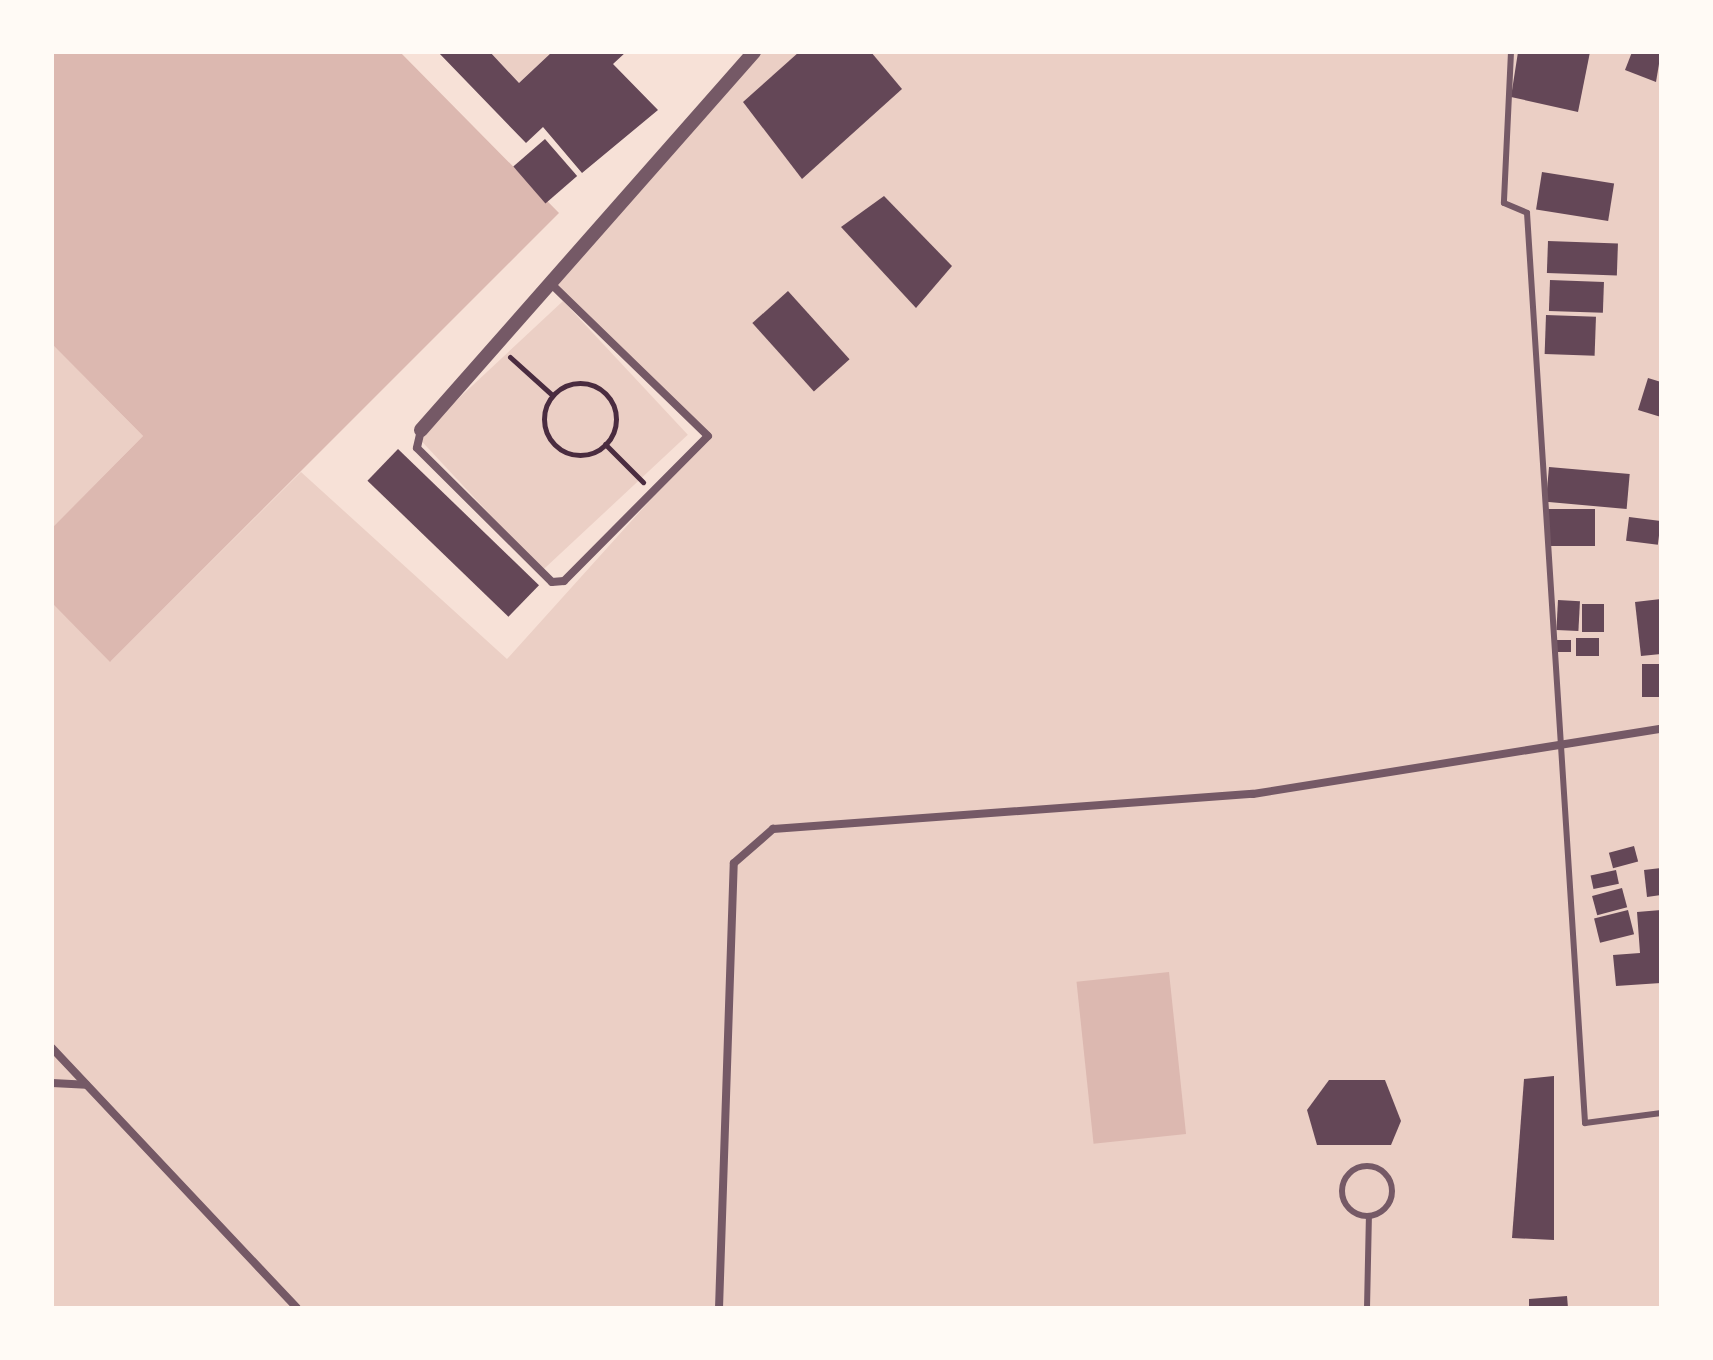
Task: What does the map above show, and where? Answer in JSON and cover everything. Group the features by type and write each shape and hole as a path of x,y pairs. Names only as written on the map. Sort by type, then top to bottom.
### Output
{"street":[{"path":"552,285 708,436 564,581 552,582 417,448 421,430 552,285 754,52"},
{"path":"719,1308 732,1085 734,863 773,829 1253,794 1661,729"},
{"path":"52,1048 297,1308"},
{"path":"52,1083 86,1085"}],"lane":[{"path":"1511,52 1504,203 1527,213 1585,1123 1661,1113"},
{"path":"1367,1166 1383,1171 1392,1186 1384,1210 1369,1216 1347,1207 1342,1192 1352,1171 1367,1166"},
{"path":"1367,1308 1369,1216"}],"path":[{"path":"497,345 552,395"},
{"path":"572,383 604,392 615,412 605,444 584,455 560,449 546,430 552,395 572,383"},
{"path":"605,444 653,492"}],"shaded area":[{"path":"52,52 400,52 559,213 110,662 52,603 52,528 143,436 52,344"},
{"path":"490,52 552,52 519,83"},
{"path":"754,52 1661,52 1661,1308 719,1308 733,898 715,1308 52,1308 52,603 111,661 301,472 507,659 708,436 552,285"},
{"path":"563,301 688,435 542,571 417,437"},
{"path":"52,344 143,436 52,528"},
{"path":"1169,972 1186,1134 1094,1144 1077,982"}],"building":[{"path":"438,52 490,52 519,83 552,52 626,52 613,64 658,110 582,173 543,127 526,143"},
{"path":"799,52 871,52 902,89 802,179 743,102"},
{"path":"1518,52 1590,52 1578,112 1511,97"},
{"path":"1632,52 1661,52 1656,82 1625,70"},
{"path":"545,139 577,176 545,204 513,167"},
{"path":"1542,172 1614,183 1608,221 1536,210"},
{"path":"884,196 952,266 916,308 841,227"},
{"path":"1548,241 1618,243 1617,275 1547,273"},
{"path":"1550,280 1604,282 1603,313 1549,311"},
{"path":"788,291 850,359 814,391 752,323"},
{"path":"1546,315 1596,317 1595,356 1545,354"},
{"path":"1648,378 1661,382 1661,417 1638,410"},
{"path":"398,449 539,585 508,617 367,481"},
{"path":"1549,467 1630,474 1627,509 1546,502"},
{"path":"1548,509 1595,509 1595,546 1548,546"},
{"path":"1629,517 1661,521 1658,545 1626,541"},
{"path":"1661,599 1661,654 1641,656 1635,602"},
{"path":"1558,600 1580,601 1578,631 1556,630"},
{"path":"1582,604 1604,604 1604,632 1582,632"},
{"path":"1576,638 1599,638 1599,656 1576,656"},
{"path":"1555,640 1571,640 1571,652 1555,652"},
{"path":"1642,664 1661,664 1661,697 1642,697"},
{"path":"1634,846 1638,861 1613,868 1609,853"},
{"path":"1661,868 1661,895 1647,897 1644,870"},
{"path":"1616,870 1619,884 1593,889 1591,875"},
{"path":"1622,888 1627,907 1597,915 1592,896"},
{"path":"1628,910 1634,934 1600,943 1594,918"},
{"path":"1661,910 1661,983 1616,986 1613,955 1640,953 1637,912"},
{"path":"1554,1076 1554,1240 1512,1238 1524,1079"},
{"path":"1329,1080 1385,1080 1401,1121 1391,1145 1317,1145 1307,1110"},
{"path":"1567,1296 1568,1308 1529,1308 1529,1299"}]}
